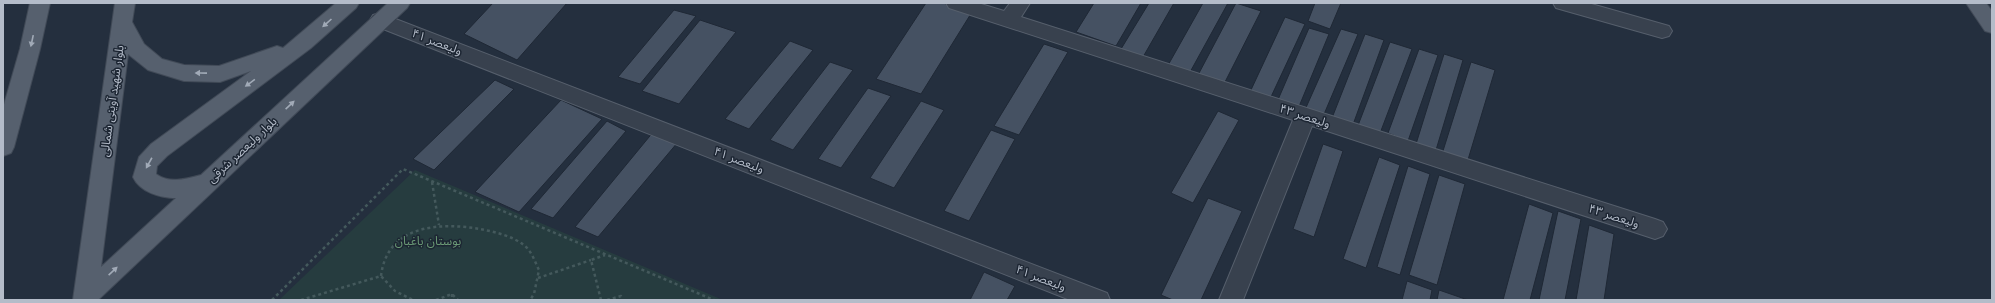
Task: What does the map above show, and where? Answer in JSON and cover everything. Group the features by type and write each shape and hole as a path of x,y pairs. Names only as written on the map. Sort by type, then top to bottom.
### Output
{"main road":[{"path":"3,147 30,49 40,3"},
{"path":"207,182 185,188 170,189 153,185 144,177 147,163 158,150 304,43 350,3"},
{"name":"بلوار ولیعصر شرقی","path":"85,299 207,182 400,3"},
{"path":"1976,3 1992,26"},
{"path":"124,13 136,48 155,65 184,73 220,74 257,62 304,43"},
{"name":"بلوار شهید آوینی شمالی","path":"85,299 124,13"}],"street":[{"name":"ولیعصر ۴۳","path":"956,3 1015,12 1305,116 1655,230"},
{"path":"1563,3 1662,31"},
{"name":"ولیعصر ۴۱","path":"380,20 1098,300"},
{"path":"1231,300 1305,116"}],"path":[{"path":"272,300 403,169 714,300"},
{"path":"432,181 439,225"},
{"path":"413,300 402,296 389,288 380,276 381,266 386,254 392,246 406,236 439,225 496,232 526,247 539,270 534,294 530,300"},
{"path":"538,278 605,254"},
{"path":"591,260 601,300"},
{"path":"301,300 380,276"},
{"path":"436,300 452,294"},
{"path":"452,294 452,300"},
{"path":"452,294 458,300"},
{"path":"607,300 621,296 622,300"}],"green space":[{"name":"بوستان باغبان","path":"415,170 723,300 279,300"}],"building":[{"path":"493,3 567,3 517,60 464,34"},
{"path":"926,3 943,3 972,12 921,94 876,79"},
{"path":"1094,3 1141,3 1116,46 1076,32"},
{"path":"1149,3 1174,3 1143,57 1121,49"},
{"path":"1203,3 1228,3 1189,74 1167,67"},
{"path":"1236,3 1261,11 1224,84 1198,75"},
{"path":"1315,3 1341,3 1330,29 1308,21"},
{"path":"674,10 696,16 640,84 618,77"},
{"path":"1285,17 1305,24 1270,99 1250,92"},
{"path":"700,20 736,32 679,104 642,91"},
{"path":"1309,28 1329,34 1298,109 1277,102"},
{"path":"1341,29 1358,34 1322,119 1304,112"},
{"path":"1365,34 1384,40 1351,130 1330,123"},
{"path":"790,41 813,50 749,129 725,119"},
{"path":"1390,42 1412,49 1379,136 1357,128"},
{"path":"1044,44 1068,52 1019,135 994,126"},
{"path":"1419,49 1438,55 1408,141 1388,133"},
{"path":"1444,54 1463,60 1436,150 1416,144"},
{"path":"830,62 853,70 793,150 770,140"},
{"path":"1471,62 1495,70 1467,163 1442,154"},
{"path":"495,80 514,89 434,170 413,159"},
{"path":"868,88 891,96 841,168 818,159"},
{"path":"561,100 602,119 519,212 475,192"},
{"path":"921,101 944,110 894,188 870,178"},
{"path":"1218,111 1239,120 1193,203 1171,193"},
{"path":"607,121 626,131 553,218 531,209"},
{"path":"991,130 1015,139 969,221 944,211"},
{"path":"654,131 678,142 598,237 575,227"},
{"path":"1323,144 1343,151 1314,237 1293,229"},
{"path":"1379,157 1400,165 1366,268 1343,259"},
{"path":"1408,166 1430,174 1400,275 1377,267"},
{"path":"1439,175 1465,184 1437,285 1409,275"},
{"path":"1208,198 1242,211 1201,300 1173,300 1161,295"},
{"path":"1529,204 1553,213 1530,300 1503,300"},
{"path":"1558,211 1581,219 1565,300 1539,300"},
{"path":"1589,225 1614,234 1604,300 1576,300"},
{"path":"984,272 1015,286 1007,300 970,300"},
{"path":"1407,281 1432,290 1430,300 1402,300"},
{"path":"1439,290 1468,300 1437,300"}]}
